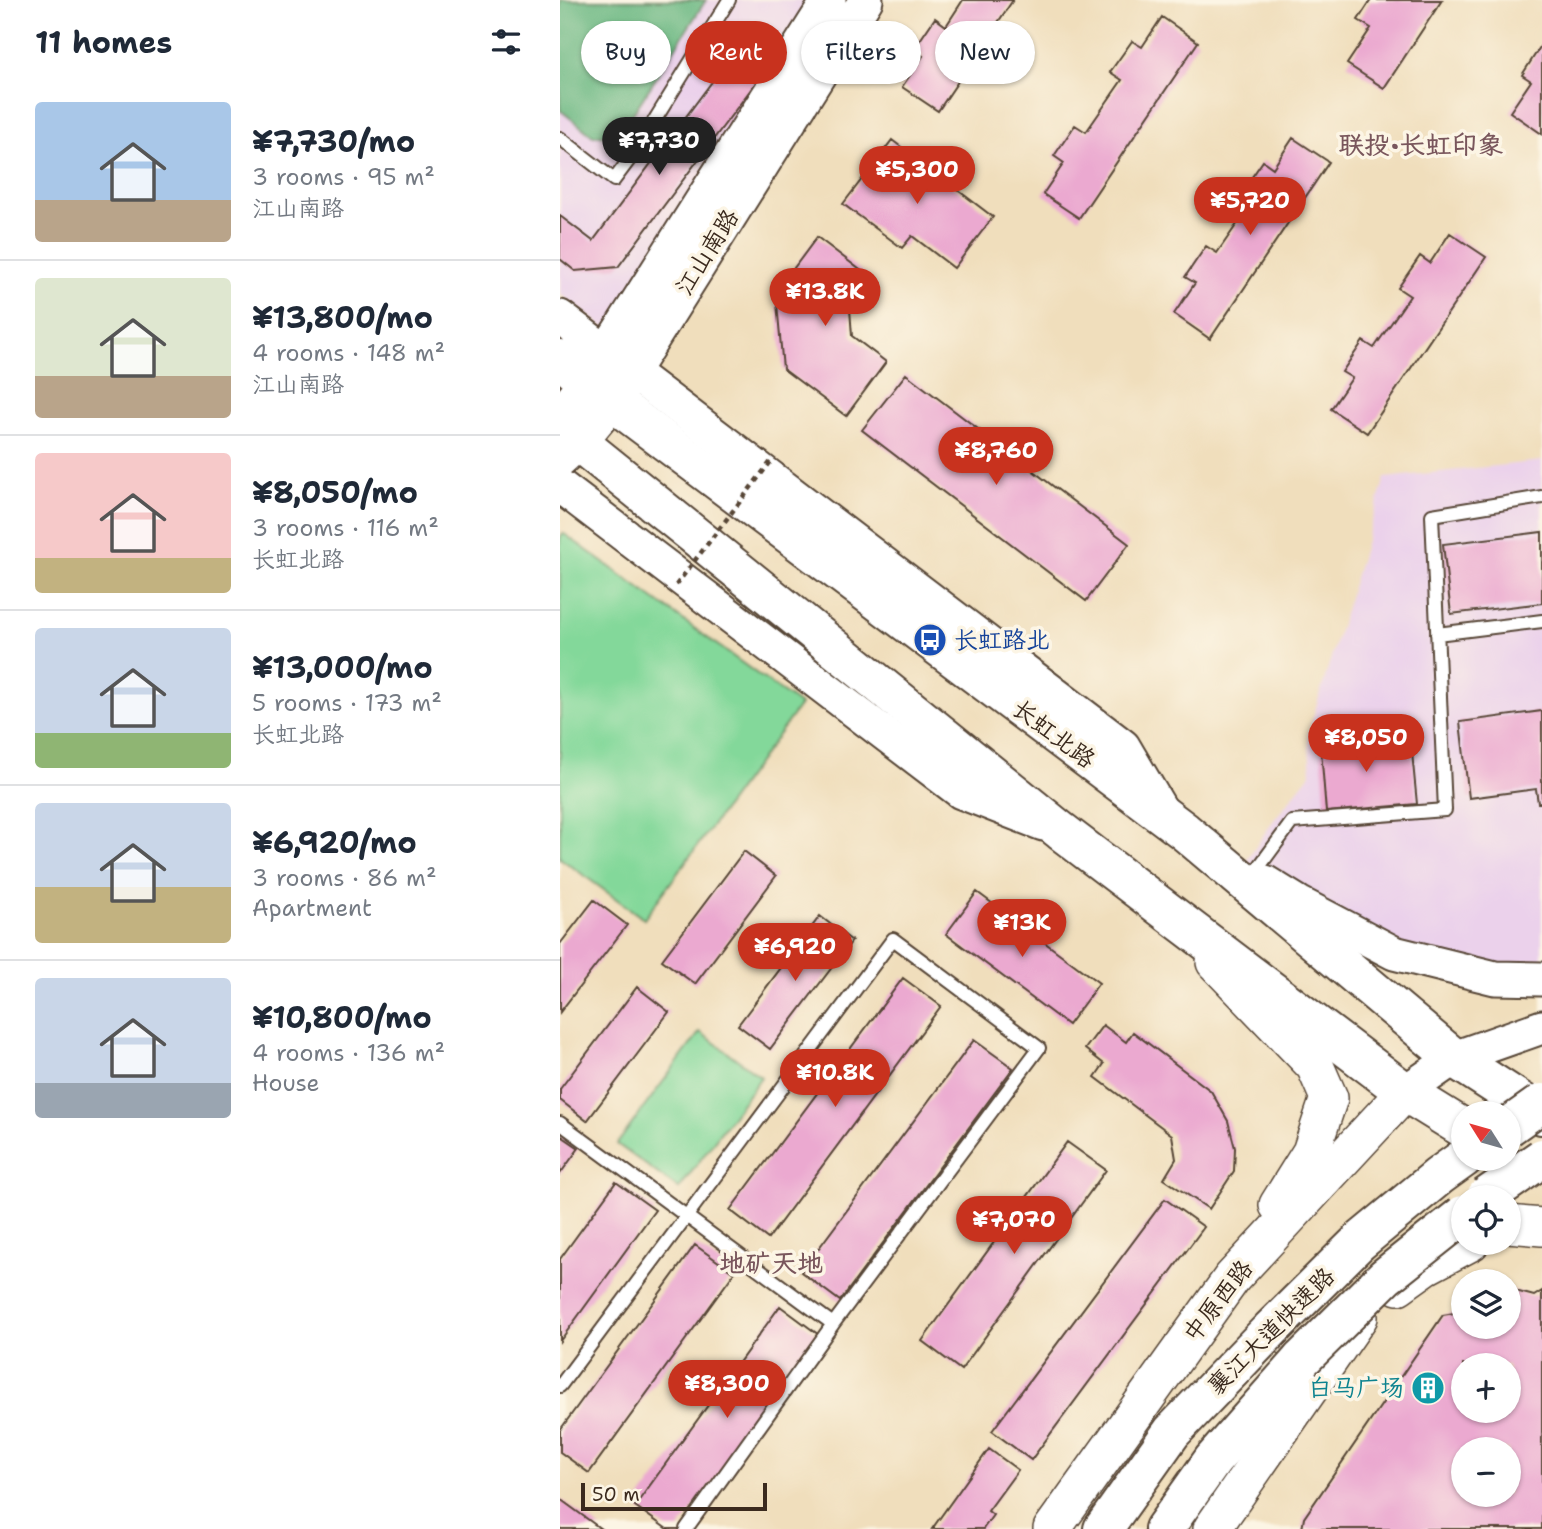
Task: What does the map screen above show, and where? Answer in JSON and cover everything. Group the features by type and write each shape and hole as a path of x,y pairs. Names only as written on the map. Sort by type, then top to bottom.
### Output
{"highway":[{"name":"长虹北路","path":"600,373 1175,824 1454,1058 1542,1115"},
{"path":"565,436 1061,831 1405,1091 1451,1120"},
{"path":"1497,1185 1526,1153 1542,1103"},
{"name":"襄江大道快速路","path":"1103,1529 1172,1432 1271,1329 1359,1242 1451,1167"},
{"name":"襄江大道快速路","path":"1164,1529 1213,1460 1302,1359 1385,1277 1451,1225"}],"main road":[{"path":"1153,898 1315,1066 1329,1098 1311,1152 1231,1278"},
{"name":"中原西路","path":"1052,1529 1231,1278 1405,1091"},
{"path":"1489,1185 1526,1153"},
{"path":"1212,1529 1363,1311 1451,1221"},
{"path":"1521,1225 1542,1227"},
{"path":"1363,1311 1426,1266 1451,1253"}],"street":[{"name":"江山南路","path":"565,436 600,373 830,0"},
{"name":"江山南路","path":"600,373 866,0"},
{"path":"560,317 600,373"},
{"path":"560,486 961,792 1061,831"},
{"path":"1175,824 1298,903 1394,953 1495,978 1542,979"},
{"path":"1405,1091 1454,1058 1542,1027"}],"lane":[{"path":"560,138 614,180 635,152 729,0"},
{"path":"1254,875 1292,822 1445,810 1432,515 1542,497"},
{"path":"1437,634 1542,621"},
{"path":"560,1386 893,939 1039,1048 833,1324 686,1529"},
{"path":"560,1123 833,1324"}],"path":[{"path":"677,585 772,460"}],"shaded area":[{"path":"560,0 825,0 812,21 801,21 801,38 787,60 787,21 685,21 685,84 772,84 613,334 560,294"},
{"path":"1542,461 1542,979 1394,953 1242,868 1270,825 1311,773 1308,734 1385,478"}],"green space":[{"path":"560,0 706,0 693,21 685,21 685,33 671,55 671,21 581,21 581,84 652,84 620,134 593,136 560,110"},
{"path":"563,533 800,705 644,919 560,858 560,538"},
{"path":"700,1032 761,1077 679,1189 617,1144"}],"building":[{"path":"963,0 1013,0 999,21 949,21"},
{"path":"1371,0 1442,0 1384,88 1347,64 1371,28 1358,20"},
{"path":"1162,17 1198,42 1079,218 1043,194 1064,163 1054,156 1075,125 1086,132 1122,80 1110,72 1132,41 1142,47"},
{"path":"935,18 939,21 935,21 935,84 956,84 938,111 902,87 904,84 921,84 921,39"},
{"path":"1542,44 1542,134 1510,112 1531,81 1522,75"},
{"path":"710,84 755,84 618,267 575,271 560,259 560,216 593,241"},
{"path":"1293,138 1329,162 1210,339 1174,314 1195,283 1185,277 1206,246 1217,253 1253,201 1241,193 1263,161 1273,168"},
{"path":"892,140 993,217 954,268 912,236 902,248 843,204"},
{"path":"1450,233 1486,257 1367,433 1331,409 1352,378 1342,372 1363,341 1374,348 1410,296 1398,288 1420,256 1430,263"},
{"path":"817,237 872,279 850,309 852,336 886,362 846,416 783,369 776,292"},
{"path":"906,374 1129,544 1086,601 862,430"},
{"path":"1542,532 1542,603 1451,614 1443,544"},
{"path":"1542,711 1542,803 1538,803 1536,789 1469,798 1460,722"},
{"path":"1361,733 1362,747 1411,742 1417,804 1326,812 1320,737"},
{"path":"744,851 776,876 695,984 662,960"},
{"path":"977,892 1099,983 1068,1025 946,934"},
{"path":"594,900 627,925 560,1012 560,944"},
{"path":"820,916 852,941 770,1049 738,1025"},
{"path":"903,978 941,1006 768,1239 730,1210"},
{"path":"637,987 669,1012 587,1121 560,1100 560,1089"},
{"path":"1103,1025 1126,1042 1133,1032 1211,1091 1228,1121 1235,1148 1234,1171 1209,1209 1164,1179 1176,1159 1172,1135 1095,1077 1104,1064 1085,1049"},
{"path":"974,1040 1013,1068 840,1301 801,1272"},
{"path":"560,1135 579,1148 560,1174"},
{"path":"1067,1142 1106,1170 961,1370 922,1341"},
{"path":"616,1182 655,1210 560,1341 560,1259"},
{"path":"1165,1199 1204,1227 1031,1460 992,1431"},
{"path":"695,1245 734,1273 589,1473 560,1452 560,1430"},
{"name":"白马广场","path":"1542,1291 1542,1529 1302,1529 1304,1518 1443,1315 1451,1314 1451,1339 1521,1339 1521,1292 1534,1296"},
{"path":"780,1306 819,1335 679,1529 667,1529 635,1506"},
{"path":"989,1449 1018,1470 988,1511 993,1515 983,1529 932,1529"},
{"path":"560,1499 601,1529 560,1529"}],"place":[{"name":"长虹路北","path":"930,640"},
{"name":"白马广场","path":"1428,1388"}],"district":[{"name":"联投·长虹印象","path":"1421,144"},
{"name":"地矿天地","path":"771,1262"}]}
